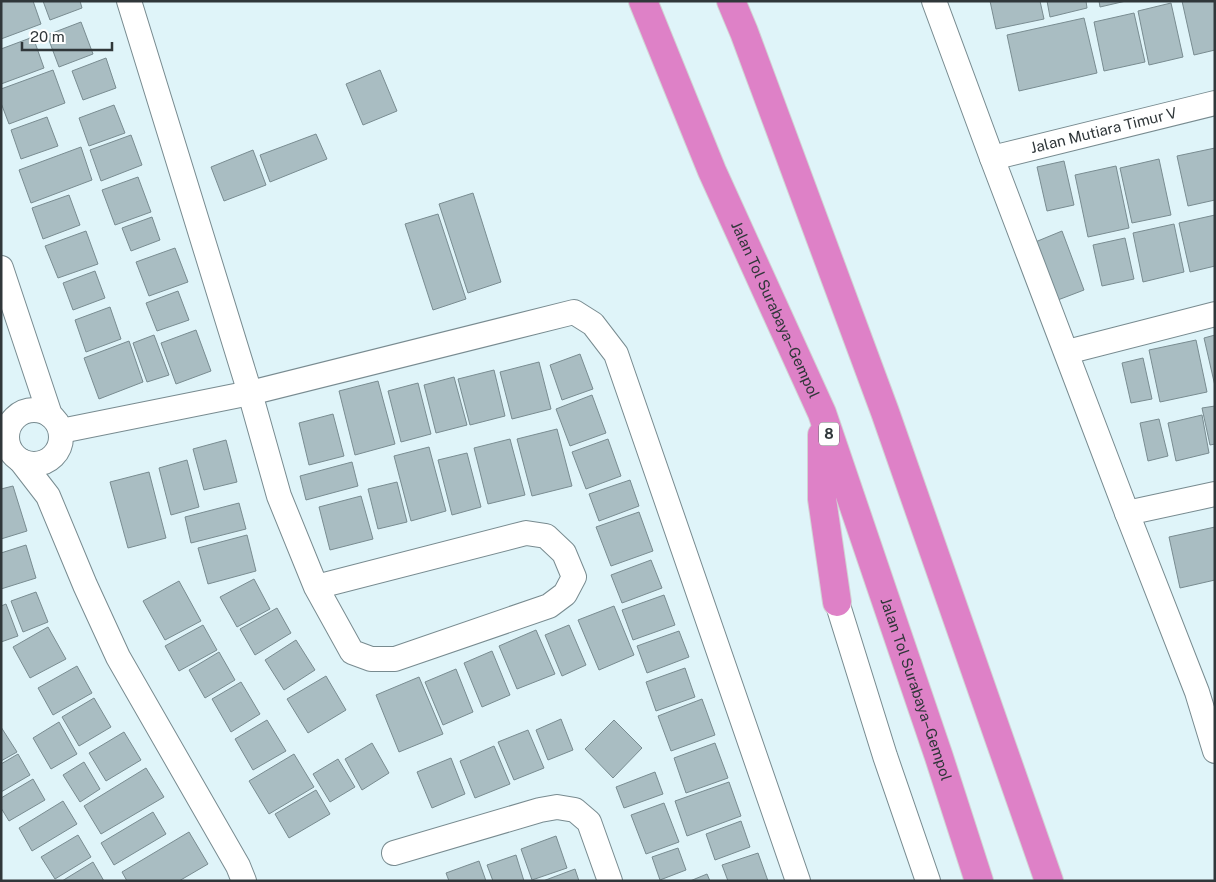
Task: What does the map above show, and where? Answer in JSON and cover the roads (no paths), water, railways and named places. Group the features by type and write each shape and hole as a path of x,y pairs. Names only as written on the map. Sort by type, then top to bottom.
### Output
{"highway":[{"name":"Jalan Tol Surabaya–Gempol","path":"643,1 712,171 822,413 936,748 979,881"},
{"path":"731,1 885,412 1049,881"},
{"path":"822,413 822,499 837,602"}],"street":[{"path":"129,1 250,393 279,496 316,588 352,652 371,659 395,660 549,606 564,594 574,577 564,553 546,536 526,533 316,588"},
{"path":"934,1 1127,513 1206,690 1215,751"},
{"name":"Jalan Mutiara Timur V","path":"992,158 1215,103"},
{"path":"1,268 56,432 48,496"},
{"path":"56,432 250,393 574,312 593,324 616,354 798,881"},
{"path":"1066,352 1215,314"},
{"path":"8,438 31,464 42,463 51,458 56,432 41,410 31,410 22,412 13,418 8,438 48,496 85,585 118,657 238,866 244,881"},
{"path":"1127,513 1215,494"},
{"path":"837,602 885,756 928,881"},
{"path":"394,853 540,810 557,807 574,810 589,822 610,881"}]}
